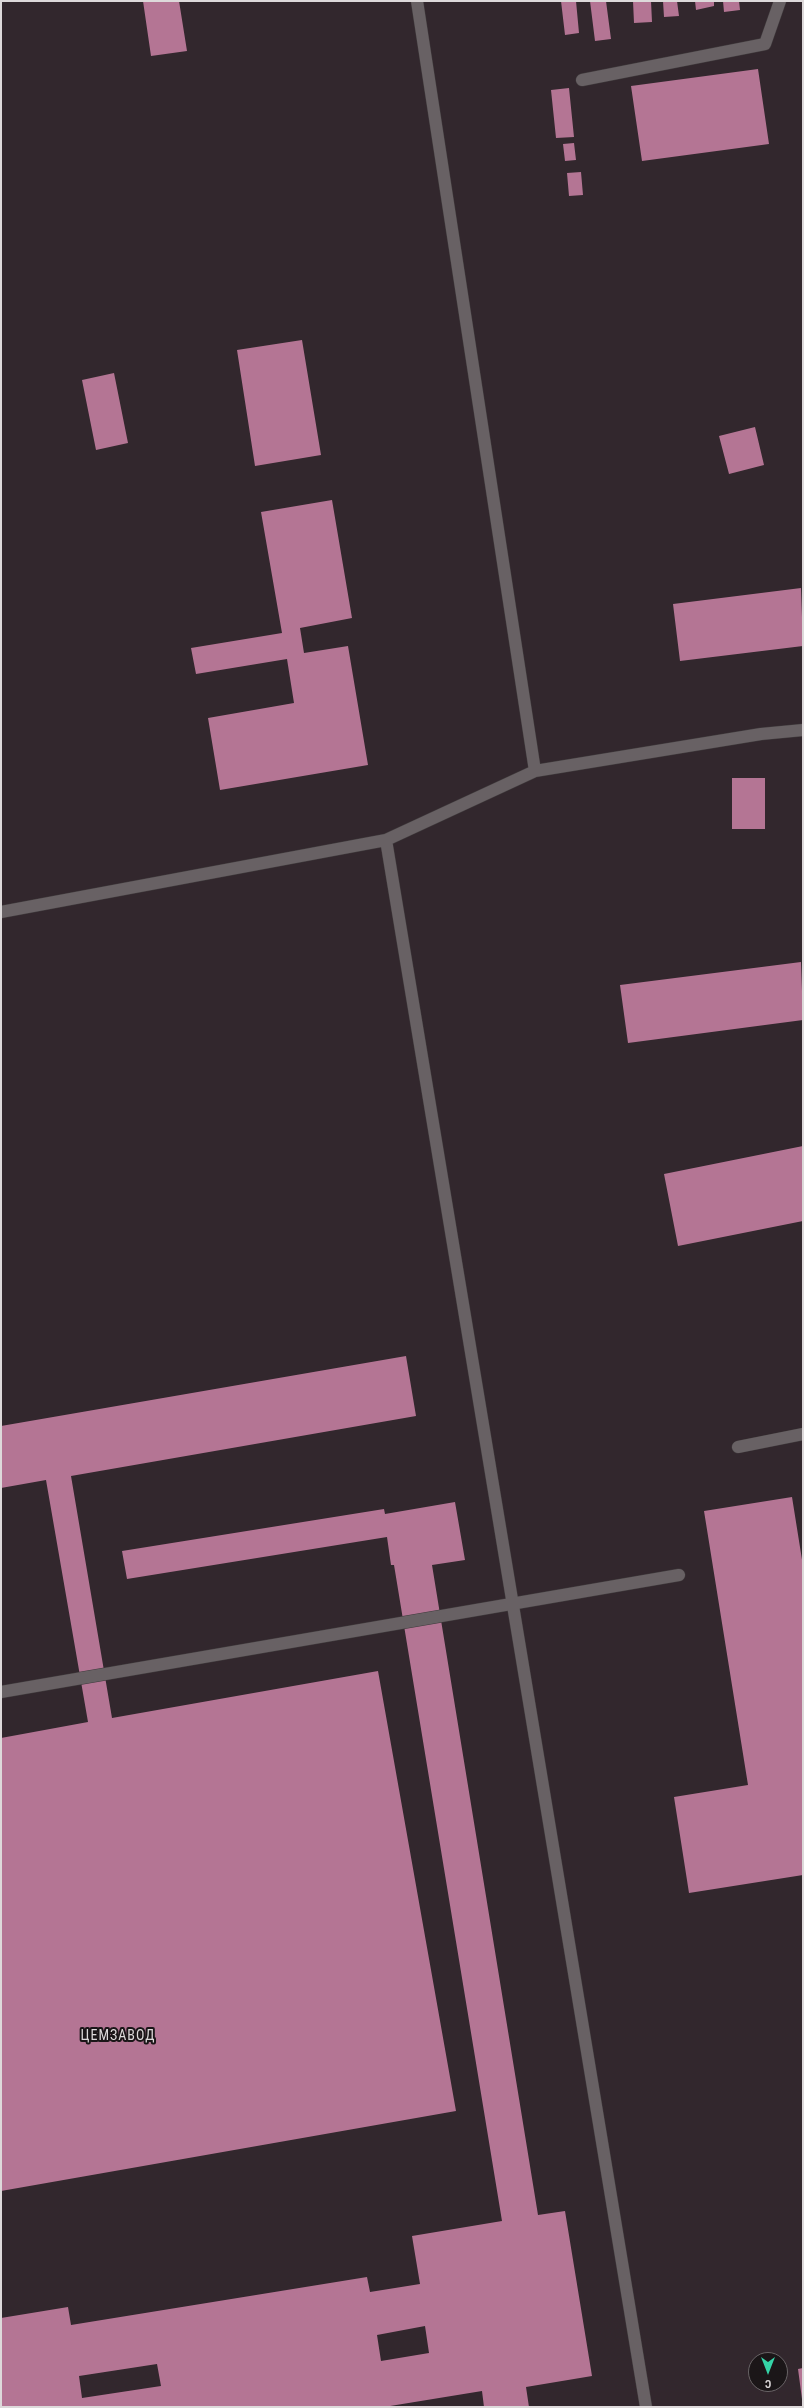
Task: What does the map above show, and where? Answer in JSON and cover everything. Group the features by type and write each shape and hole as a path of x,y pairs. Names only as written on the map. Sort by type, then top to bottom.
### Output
{"lane":[{"path":"417,1 535,771"},
{"path":"582,80 765,44 780,1"},
{"path":"1,912 386,840 535,771 761,734 803,730"},
{"path":"386,840 646,2407"},
{"path":"738,1447 803,1434"},
{"path":"1,1692 679,1575"}],"shaded area":[{"path":"1,1 803,1 803,2407 1,2407"}],"building":[{"path":"143,1 179,1 187,51 151,56"},
{"path":"561,1 576,1 579,33 565,35"},
{"path":"590,1 606,1 611,39 595,41"},
{"path":"633,1 651,1 652,22 634,23"},
{"path":"663,1 677,1 679,16 664,17"},
{"path":"695,1 714,1 714,6 696,10"},
{"path":"723,1 739,1 740,10 724,12"},
{"path":"758,69 769,144 642,161 631,86"},
{"path":"569,88 574,137 556,138 551,90"},
{"path":"574,143 576,160 565,161 563,144"},
{"path":"581,172 583,195 569,196 567,173"},
{"path":"302,340 321,455 255,466 237,350"},
{"path":"114,373 128,443 96,450 82,380"},
{"path":"755,427 764,465 729,474 719,436"},
{"path":"332,500 352,618 300,628 304,653 348,646 368,765 220,790 208,718 294,703 287,659 196,674 191,648 282,633 261,512"},
{"path":"801,588 803,646 680,661 673,604"},
{"path":"732,778 765,778 765,829 732,829"},
{"path":"801,962 803,1020 628,1043 620,985"},
{"path":"803,1146 803,1221 678,1246 664,1174"},
{"path":"406,1356 416,1416 71,1476 112,1718 378,1671 456,2111 1,2191 1,1738 88,1722 46,1480 1,1488 1,1426"},
{"path":"792,1497 803,1566 803,1875 689,1893 674,1797 748,1785 704,1511"},
{"path":"455,1502 465,1560 432,1565 538,2215 565,2211 592,2376 526,2387 529,2407 484,2407 482,2391 384,2407 1,2407 1,2318 68,2307 71,2325 367,2277 370,2292 420,2284 412,2236 502,2221 394,1565 391,1565 387,1537 127,1579 122,1551 384,1509 385,1514","holes":["425,2326 429,2353 381,2361 377,2335","157,2364 161,2386 82,2398 79,2376"]},
{"path":"803,2368 803,2399 802,2399 798,2369"}],"district":[{"name":"ЦЕМЗАВОД","path":"118,2036"}]}
